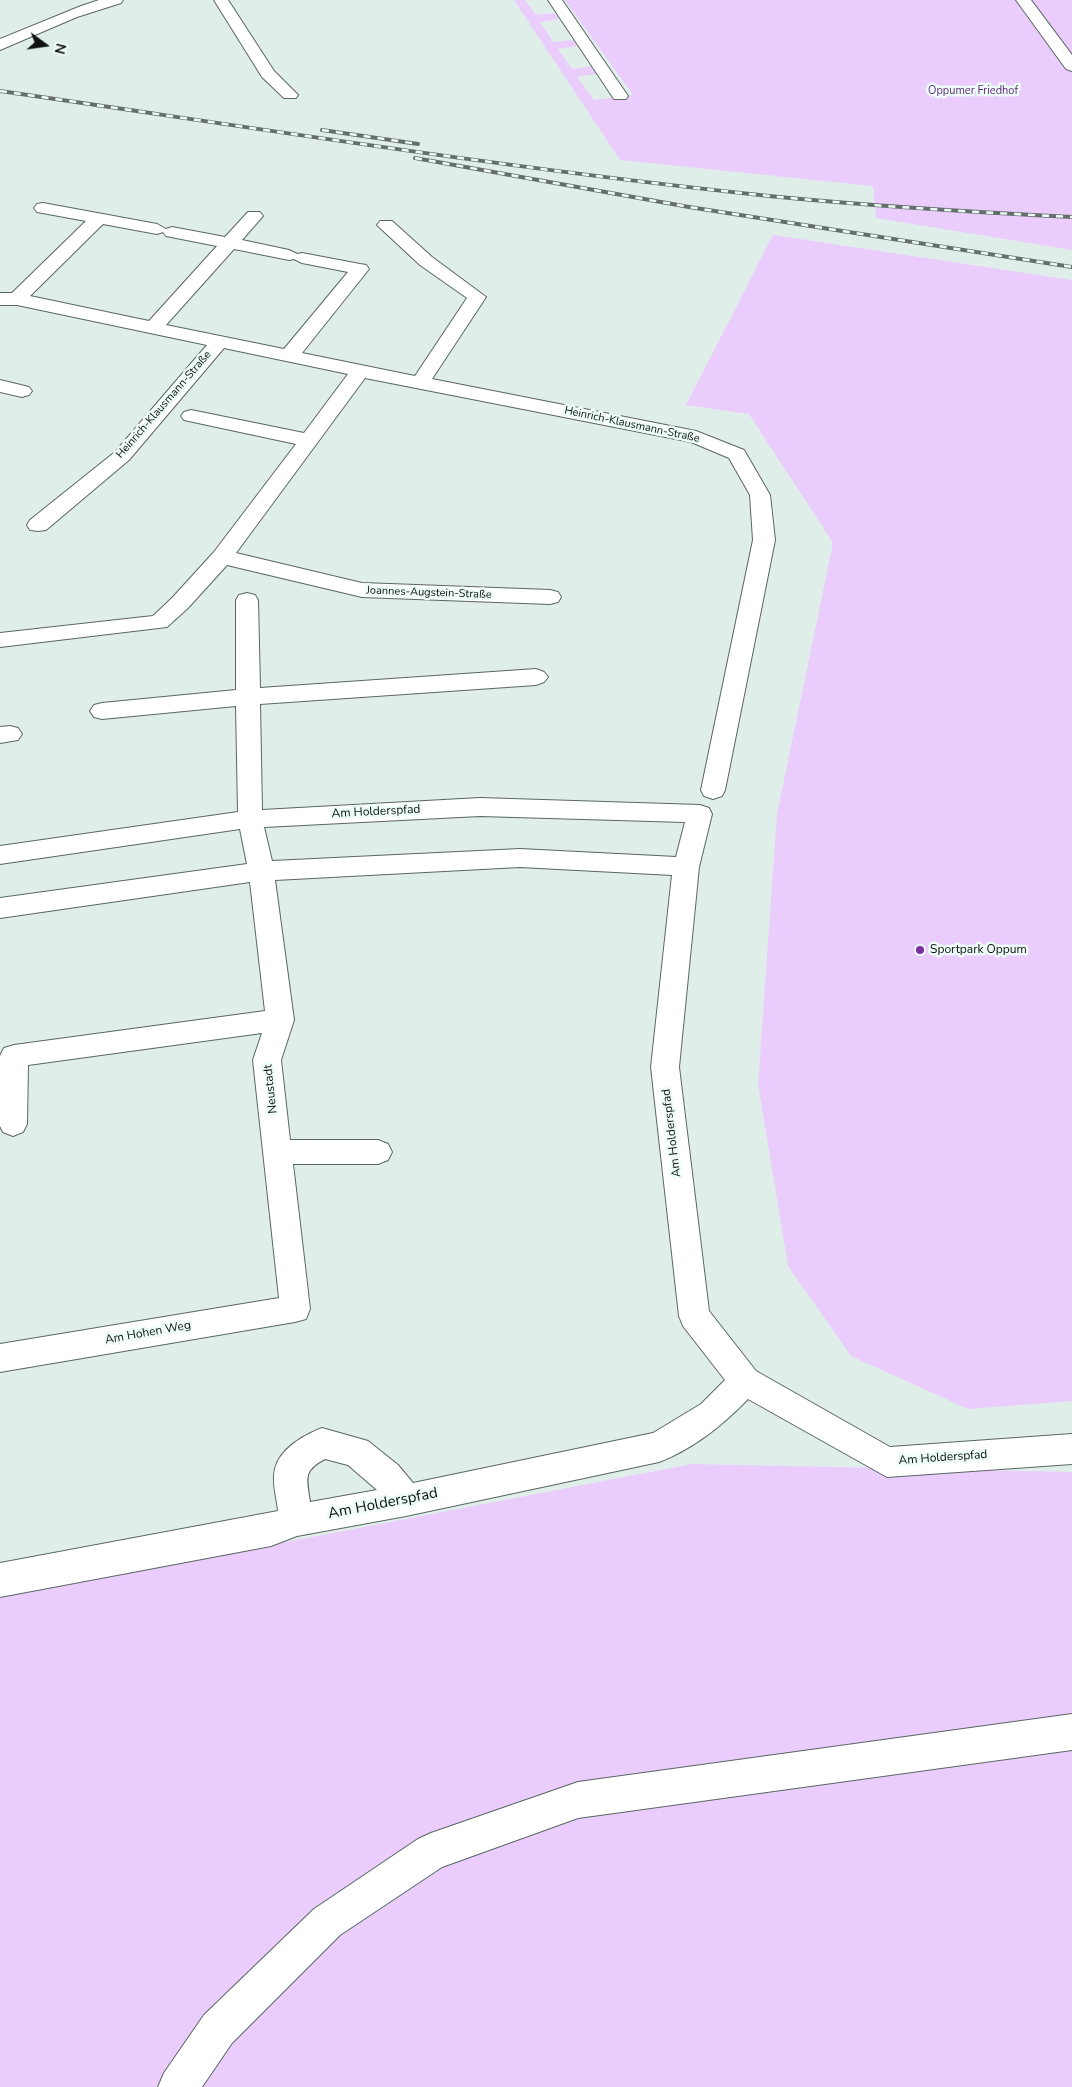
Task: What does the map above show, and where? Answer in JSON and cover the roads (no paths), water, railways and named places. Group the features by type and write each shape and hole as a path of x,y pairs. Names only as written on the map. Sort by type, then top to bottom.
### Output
{"main road":[{"path":"0,46 28,32 98,4 116,0"},
{"path":"221,0 268,74 290,95"},
{"path":"555,0 620,96"},
{"path":"1023,0 1072,66"},
{"path":"43,208 360,269 290,356"},
{"path":"153,328 254,216"},
{"path":"8,299 99,218"},
{"path":"386,225 426,260 477,297 420,383"},
{"name":"Heinrich-Klausmann-Straße","path":"8,299 696,437 738,454 760,495 764,540 707,802"},
{"name":"Heinrich-Klausmann-Straße","path":"38,525 122,456 219,342"},
{"path":"0,640 159,622 180,603 222,557 360,371"},
{"path":"0,386 22,391"},
{"path":"192,416 308,440"},
{"name":"Joannes-Augstein-Straße","path":"222,557 362,590 550,597"},
{"name":"Neustadt","path":"247,600 250,819 261,871 280,1020 267,1060 295,1308"},
{"path":"102,711 248,697 536,677"},
{"name":"Am Holderspfad","path":"0,854 250,819 480,807 707,802 686,867 665,1067 694,1316 745,1381 887,1462 1072,1449"},
{"path":"0,908 261,871 520,858 686,867"},
{"path":"13,1124 14,1056 280,1020"},
{"path":"278,1152 378,1152"},
{"name":"Am Hohen Weg","path":"0,1358 295,1308"},
{"name":"Am Holderspfad","path":"0,1580 271,1530 296,1520 406,1500 659,1447 712,1414 745,1381"},
{"path":"296,1520 290,1474 301,1455 322,1443 357,1452 386,1476 406,1500"},
{"path":"178,2087 218,2029 327,1922 431,1852 578,1800 1072,1732"}],"railway":[{"path":"0,91 384,147 673,185 845,203 1072,217"},
{"path":"322,130 418,144"},
{"path":"415,158 689,207 1072,267"}],"place":[{"name":"Sportpark Oppum","path":"920,950"}],"park label":[{"name":"Oppumer Friedhof","path":"973,91"}]}
